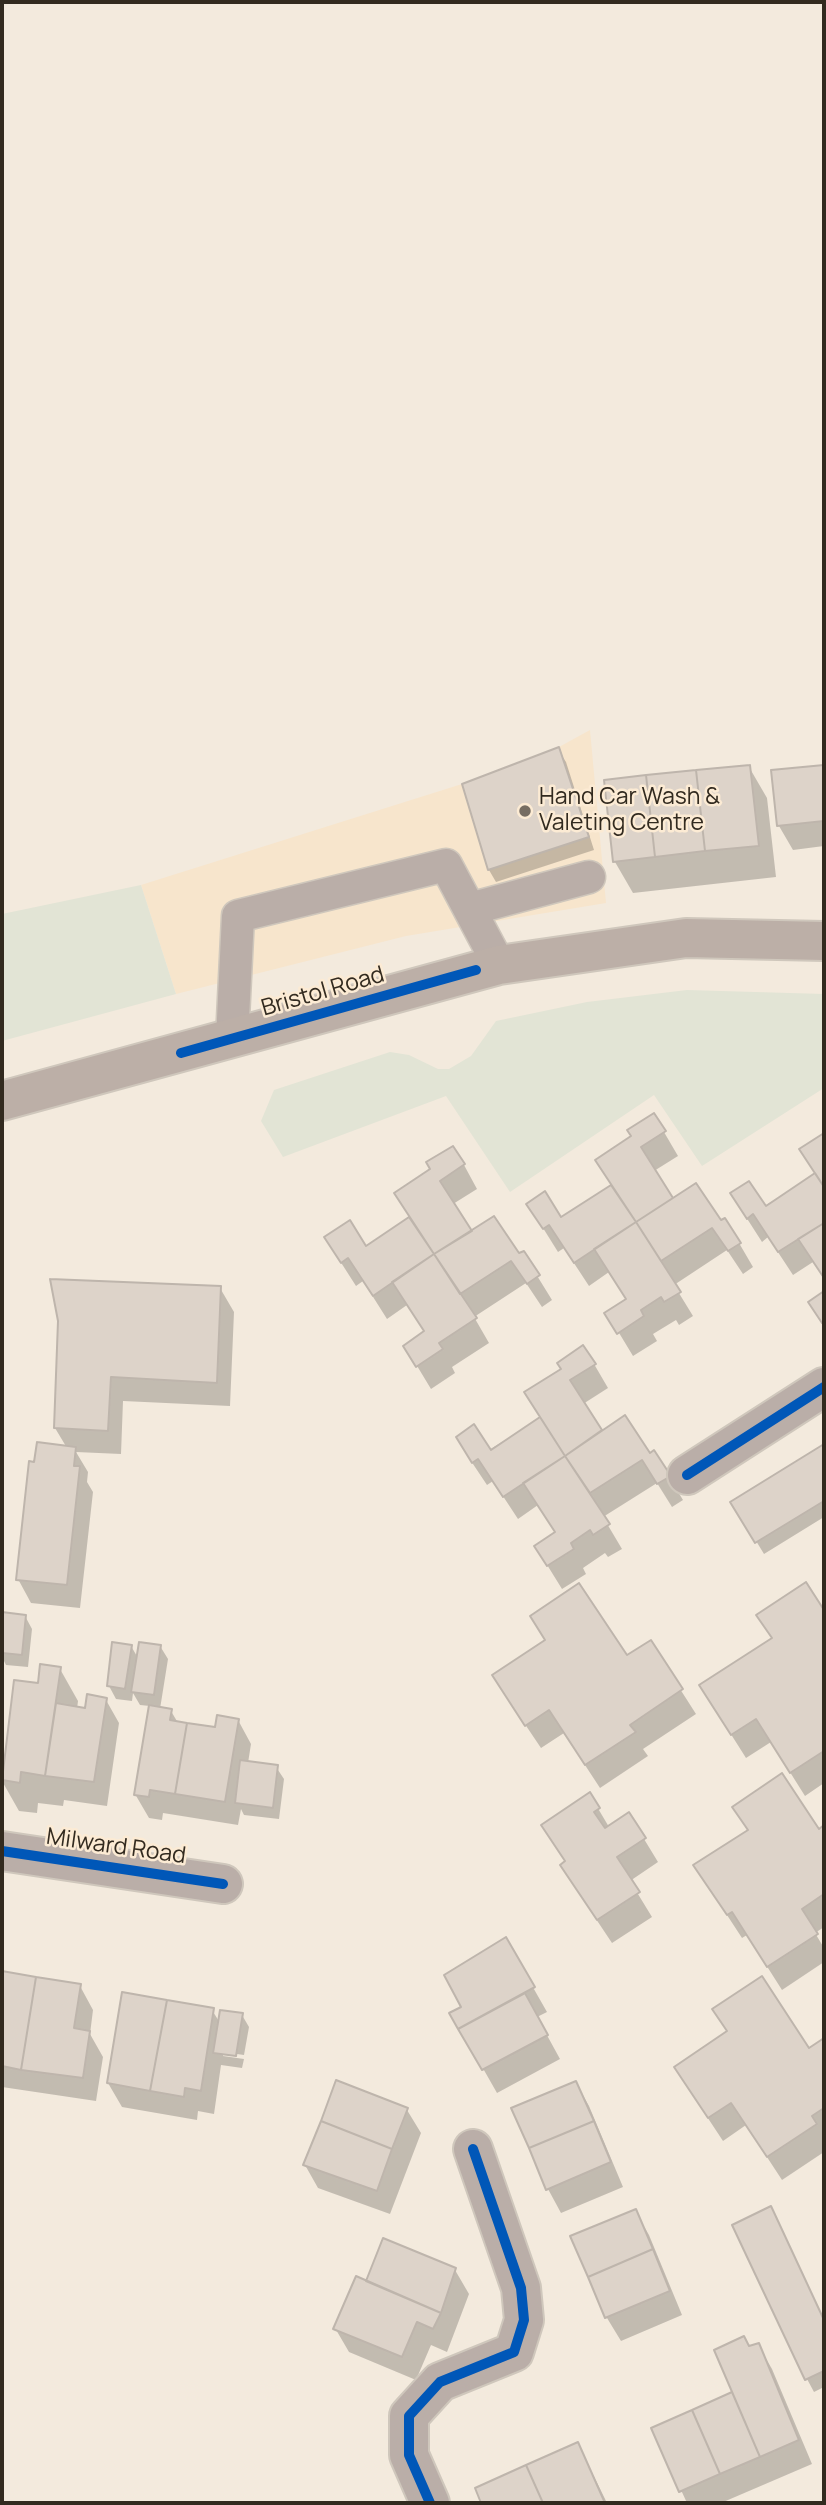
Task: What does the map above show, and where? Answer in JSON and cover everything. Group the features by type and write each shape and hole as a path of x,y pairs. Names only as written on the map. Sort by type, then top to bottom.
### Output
{"main road":[{"name":"Bristol Road","path":"2,1101 499,965 686,938 824,942"}],"street":[{"path":"687,1475 824,1387"},
{"name":"Milward Road","path":"2,1851 223,1884"},
{"path":"430,2503 409,2455 408,2416 440,2382 514,2352 524,2320 521,2288 473,2149"}],"lane":[{"path":"232,1039 238,916 446,865 499,965"},
{"path":"470,909 589,877"}],"shaded area":[{"path":"590,730 606,903 406,936 176,994 141,885 462,784 559,747"},
{"path":"141,885 176,994 2,1041 2,914"},
{"path":"687,990 824,994 824,1088 702,1166 654,1095 510,1192 446,1096 283,1157 261,1121 274,1090 390,1052 409,1055 438,1069 449,1069 471,1056 496,1021 587,1002"}],"building":[{"name":"Hand Car Wash & Valeting Centre","path":"559,747 589,837 488,870 462,784"},
{"path":"750,765 759,846 705,851 696,770"},
{"path":"824,765 824,821 777,826 771,770"},
{"path":"696,770 705,851 655,857 646,775"},
{"path":"646,775 655,857 613,862 604,780"},
{"path":"654,1113 666,1131 641,1147 673,1198 636,1222 595,1160 631,1136 627,1130"},
{"path":"824,1133 824,1187 799,1149"},
{"path":"453,1146 465,1164 440,1181 472,1231 434,1254 394,1193 430,1169 426,1162"},
{"path":"815,1173 824,1187 824,1223 778,1252 753,1214 747,1219 730,1193 749,1181 766,1206"},
{"path":"696,1183 721,1220 725,1218 741,1243 728,1251 712,1228 661,1261 636,1222"},
{"path":"611,1185 636,1222 574,1263 549,1225 543,1229 526,1204 545,1191 561,1217"},
{"path":"494,1216 519,1253 524,1251 540,1275 527,1284 511,1261 460,1294 434,1254"},
{"path":"409,1217 434,1254 373,1296 348,1258 341,1263 324,1237 350,1220 366,1246"},
{"path":"636,1222 681,1292 664,1302 661,1297 641,1310 644,1316 617,1334 604,1313 626,1299 594,1249"},
{"path":"824,1223 824,1278 798,1239"},
{"path":"434,1254 477,1318 439,1343 443,1349 416,1367 403,1346 424,1331 392,1282"},
{"path":"50,1279 221,1286 217,1383 111,1377 108,1431 54,1428 58,1321"},
{"path":"824,1291 824,1321 822,1323 808,1302"},
{"path":"583,1345 596,1364 570,1380 602,1430 565,1456 524,1392 561,1369 557,1363"},
{"path":"625,1415 650,1453 654,1450 671,1476 657,1484 642,1460 590,1493 565,1456"},
{"path":"540,1417 565,1456 503,1497 478,1459 472,1463 456,1437 474,1424 491,1450"},
{"path":"37,1442 76,1447 74,1466 80,1466 67,1585 16,1580 29,1461 34,1462"},
{"path":"824,1444 824,1501 755,1543 730,1502"},
{"path":"565,1456 610,1524 593,1535 590,1530 571,1543 574,1549 547,1566 534,1546 555,1532 523,1483"},
{"path":"806,1582 824,1610 824,1751 790,1773 756,1719 731,1735 699,1685 772,1638 756,1615"},
{"path":"579,1583 627,1655 651,1640 683,1689 630,1725 636,1732 585,1765 549,1710 525,1726 492,1675 545,1640 530,1616"},
{"path":"2,1612 26,1615 22,1655 2,1653"},
{"path":"112,1642 132,1645 125,1689 107,1686"},
{"path":"139,1642 161,1645 154,1695 131,1692"},
{"path":"40,1664 61,1667 45,1776 21,1772 20,1783 2,1780 14,1680 38,1683"},
{"path":"87,1694 107,1698 94,1782 45,1776 56,1703 85,1708"},
{"path":"149,1705 172,1709 170,1720 187,1723 175,1794 150,1790 149,1797 134,1795"},
{"path":"217,1715 239,1719 225,1802 175,1794 187,1723 215,1727"},
{"path":"240,1760 278,1765 273,1808 235,1803"},
{"path":"782,1773 819,1829 824,1825 824,1894 802,1909 818,1934 767,1967 732,1912 727,1915 693,1865 748,1830 732,1807"},
{"path":"590,1792 600,1808 594,1812 605,1828 629,1812 646,1838 617,1857 640,1892 597,1920 560,1865 565,1861 541,1825"},
{"path":"506,1937 535,1987 458,2029 449,2013 461,2007 444,1975"},
{"path":"2,1971 36,1977 21,2070 2,2066"},
{"path":"762,1976 809,2048 824,2038 824,2108 812,2116 817,2124 767,2157 731,2103 708,2118 674,2067 727,2031 712,2009"},
{"path":"36,1977 81,1984 74,2028 90,2031 83,2078 21,2070"},
{"path":"122,1992 167,2000 150,2091 107,2083"},
{"path":"525,1993 548,2035 482,2070 458,2029"},
{"path":"167,2000 214,2008 201,2091 185,2088 184,2097 150,2091"},
{"path":"220,2010 243,2013 236,2056 213,2053"},
{"path":"336,2080 408,2108 392,2149 321,2121"},
{"path":"576,2081 594,2121 529,2148 511,2108"},
{"path":"321,2121 392,2149 377,2191 303,2165"},
{"path":"594,2121 611,2162 546,2190 529,2148"},
{"path":"771,2206 824,2320 824,2371 805,2380 732,2225"},
{"path":"636,2209 653,2249 588,2277 570,2236"},
{"path":"383,2238 456,2268 441,2313 366,2281"},
{"path":"653,2249 670,2291 605,2318 588,2277"},
{"path":"356,2276 441,2313 433,2329 417,2322 402,2357 333,2329"},
{"path":"744,2336 749,2346 759,2343 799,2440 760,2457 714,2350"},
{"path":"732,2392 760,2457 720,2474 692,2410"},
{"path":"692,2410 720,2474 679,2492 651,2428"},
{"path":"578,2442 605,2503 543,2503 526,2465"},
{"path":"526,2465 543,2503 481,2503 475,2488"}],"cycle path":[{"path":"181,1053 476,970"},
{"path":"687,1475 824,1387"},
{"path":"2,1851 223,1884"},
{"path":"430,2503 409,2455 409,2416 440,2382 514,2352 524,2320 521,2288 473,2149"}],"place":[{"name":"Hand Car Wash & Valeting Centre","path":"525,811"}]}
